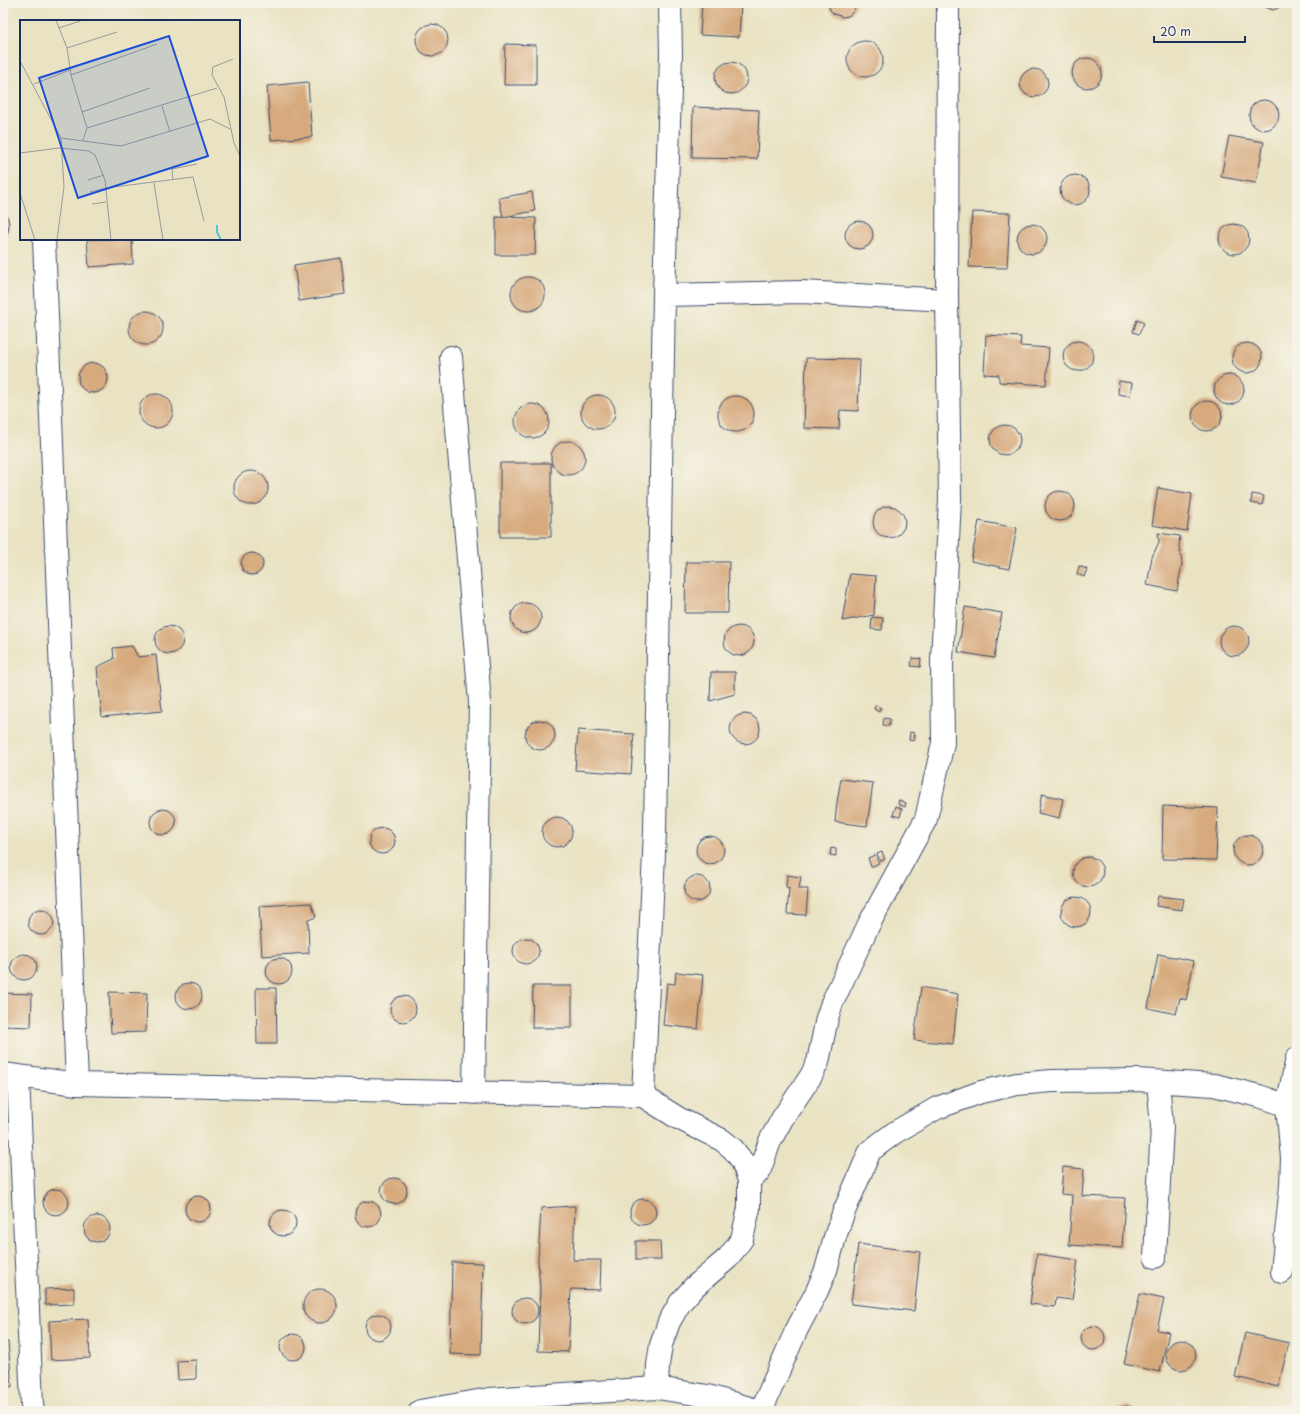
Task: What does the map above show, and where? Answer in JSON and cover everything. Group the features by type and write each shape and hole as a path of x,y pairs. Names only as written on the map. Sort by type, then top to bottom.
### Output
{"street":[{"path":"643,1096 655,831 664,294 672,54 670,3"},
{"path":"750,1180 759,1172 770,1141 782,1119 811,1076 818,1062 827,1018 832,1003 869,924 926,819 943,743 942,661 950,499 947,300 948,3"},
{"path":"44,240 77,1084"},
{"path":"664,294 802,292 947,300"},
{"path":"451,357 480,702 474,1093"},
{"path":"1282,1272 1291,1185 1292,1108 1297,1058"},
{"path":"33,1411 11,1075 77,1084 643,1096 678,1118 722,1140 733,1149 742,1161 750,1180 749,1208 742,1239 728,1258 694,1287 680,1303 669,1322 661,1346 657,1388"},
{"path":"420,1411 489,1398 657,1388 708,1396 760,1411 796,1331 826,1270 843,1214 870,1151 894,1133 937,1108 981,1092 1017,1084 1052,1081 1137,1080 1214,1085 1259,1096 1292,1108"},
{"path":"1155,1257 1162,1126 1158,1082"}],"building":[{"path":"702,3 741,3 739,37 700,35"},
{"path":"828,3 857,3 857,5 852,13 843,17 834,14 830,10"},
{"path":"1260,3 1285,3 1273,10 1263,6"},
{"path":"429,24 435,24 445,31 448,40 447,46 441,53 435,56 429,56 419,49 416,43 416,37 423,27"},
{"path":"868,41 878,46 882,52 882,66 878,72 872,76 862,77 852,72 848,66 847,56 852,46 858,42"},
{"path":"505,44 536,45 536,85 504,85"},
{"path":"1087,58 1098,62 1102,73 1098,84 1087,88 1076,84 1072,73 1076,62"},
{"path":"731,62 740,65 744,69 747,78 744,87 740,91 731,94 722,91 718,87 715,78 718,69 722,65"},
{"path":"1034,69 1044,73 1048,83 1044,93 1034,97 1024,93 1020,83 1024,73"},
{"path":"308,82 312,137 271,140 267,86"},
{"path":"1264,100 1275,104 1279,115 1275,126 1264,130 1253,126 1249,115 1253,104"},
{"path":"693,107 759,110 757,159 692,158"},
{"path":"1229,136 1264,142 1256,183 1221,177"},
{"path":"1075,175 1086,179 1090,190 1086,201 1075,205 1064,201 1060,190 1064,179"},
{"path":"532,192 535,211 503,217 499,198"},
{"path":"3,212 8,218 9,225 8,232 3,240"},
{"path":"972,212 1010,213 1007,268 969,267"},
{"path":"496,217 536,218 535,255 496,255"},
{"path":"859,221 869,225 873,235 869,245 859,249 849,245 845,235 849,225"},
{"path":"1032,224 1043,228 1047,239 1043,250 1032,254 1021,250 1017,239 1021,228"},
{"path":"1234,224 1240,225 1248,233 1248,245 1240,253 1234,254 1228,253 1220,245 1219,239 1220,233 1228,225"},
{"path":"87,240 132,240 133,264 89,267"},
{"path":"341,258 345,294 299,301 294,265"},
{"path":"525,277 531,277 535,278 542,284 545,294 544,301 538,308 531,311 525,311 521,310 514,304 511,297 511,291 512,287 518,280"},
{"path":"143,311 149,311 153,312 160,318 163,328 162,335 156,342 149,345 143,345 139,344 132,338 129,331 129,325 130,321 136,314"},
{"path":"1137,320 1144,323 1139,334 1133,332"},
{"path":"986,335 1021,337 1020,346 1049,348 1046,385 999,382 999,375 984,374"},
{"path":"1078,341 1089,345 1093,356 1089,367 1078,371 1067,367 1063,356 1067,345"},
{"path":"1247,343 1258,347 1262,358 1258,369 1247,373 1236,369 1232,358 1236,347"},
{"path":"806,358 860,359 858,411 840,410 839,429 804,428"},
{"path":"93,363 99,364 107,372 107,384 99,392 93,393 87,392 79,384 78,378 79,372 87,364"},
{"path":"1229,375 1240,379 1244,390 1240,401 1229,405 1218,401 1214,390 1218,379"},
{"path":"1119,381 1132,383 1130,396 1118,394"},
{"path":"153,394 159,394 163,395 170,401 173,411 172,418 166,425 159,428 153,428 149,427 142,421 139,414 139,408 140,404 146,397"},
{"path":"601,395 610,400 614,405 614,419 610,424 605,428 595,429 591,428 582,419 581,409 582,405 591,396"},
{"path":"740,396 749,401 753,407 753,421 749,427 740,432 732,432 723,427 719,421 718,410 723,401 729,397"},
{"path":"1207,401 1218,405 1222,416 1218,427 1207,431 1196,427 1192,416 1196,405"},
{"path":"532,404 544,409 549,421 544,433 532,438 520,433 515,421 520,409"},
{"path":"1005,425 1016,429 1020,440 1016,451 1005,455 994,451 990,440 994,429"},
{"path":"565,441 571,441 575,442 582,448 585,458 584,465 578,472 571,475 565,475 561,474 554,468 551,461 551,455 552,451 558,444"},
{"path":"500,463 551,463 551,537 500,537"},
{"path":"248,471 254,471 258,472 265,478 268,488 267,495 261,502 254,505 248,505 244,504 237,498 234,491 234,485 235,481 241,474"},
{"path":"1158,488 1192,494 1187,531 1152,525"},
{"path":"1060,491 1071,495 1075,506 1071,517 1060,521 1049,517 1045,506 1049,495"},
{"path":"1252,494 1264,496 1262,505 1251,503"},
{"path":"889,506 898,509 902,513 905,522 902,531 898,535 889,538 880,535 876,531 873,522 876,513 880,509"},
{"path":"979,521 1017,528 1009,569 971,561"},
{"path":"1158,533 1180,536 1179,546 1182,563 1177,591 1147,585 1152,557 1159,542"},
{"path":"252,553 260,556 263,564 260,572 252,575 244,572 241,564 244,556"},
{"path":"686,562 729,562 728,613 685,613"},
{"path":"1079,566 1087,569 1084,577 1077,574"},
{"path":"850,574 876,576 874,615 842,621"},
{"path":"526,603 537,607 541,618 537,629 526,633 515,629 511,618 515,607"},
{"path":"965,607 1002,613 994,658 958,652"},
{"path":"872,617 883,618 882,630 871,629"},
{"path":"169,626 179,630 183,640 179,650 169,654 159,650 155,640 159,630"},
{"path":"739,626 750,630 754,641 750,652 739,656 728,652 724,641 728,630"},
{"path":"1234,626 1245,630 1249,641 1245,652 1234,656 1223,652 1219,641 1223,630"},
{"path":"132,646 138,657 156,655 162,711 102,717 97,667 114,659 113,648"},
{"path":"912,658 921,659 920,667 911,666"},
{"path":"711,672 735,672 735,694 710,701"},
{"path":"875,705 881,708 879,712 874,709"},
{"path":"745,714 756,718 760,729 756,740 745,744 734,740 730,729 734,718"},
{"path":"884,718 890,719 889,726 883,725"},
{"path":"540,720 551,724 555,735 551,746 540,750 529,746 525,735 529,724"},
{"path":"578,730 634,734 631,774 575,770"},
{"path":"910,732 915,733 914,741 909,740"},
{"path":"841,779 873,783 867,826 835,822"},
{"path":"1042,794 1063,799 1059,818 1038,813"},
{"path":"899,800 906,803 905,807 898,804"},
{"path":"896,806 902,809 900,817 893,815"},
{"path":"1163,806 1218,808 1216,860 1162,859"},
{"path":"163,809 172,813 176,822 172,831 163,835 154,831 150,822 154,813"},
{"path":"557,817 568,821 572,832 568,843 557,847 546,843 542,832 546,821"},
{"path":"382,828 391,832 395,841 391,850 382,854 373,850 369,841 373,832"},
{"path":"1248,835 1259,839 1263,850 1259,861 1248,865 1237,861 1233,850 1237,839"},
{"path":"710,836 720,840 724,850 720,860 710,864 700,860 696,850 700,840"},
{"path":"831,848 836,849 836,856 830,855"},
{"path":"882,852 885,859 880,861 877,854"},
{"path":"875,855 879,863 871,867 868,858"},
{"path":"1088,857 1099,861 1103,872 1099,883 1088,887 1077,883 1073,872 1077,861"},
{"path":"787,875 801,877 799,889 808,889 806,915 787,914 789,888 786,887"},
{"path":"697,876 706,880 710,889 706,898 697,902 688,898 684,889 688,880"},
{"path":"1158,896 1184,899 1182,910 1156,906"},
{"path":"1076,897 1087,901 1091,912 1087,923 1076,927 1065,923 1061,912 1065,901"},
{"path":"311,903 316,917 308,920 309,953 262,956 259,906"},
{"path":"41,909 50,913 54,922 50,931 41,935 32,931 28,922 32,913"},
{"path":"526,938 535,942 539,951 535,960 526,964 517,960 513,951 517,942"},
{"path":"24,954 33,958 37,967 33,976 24,980 15,976 11,967 15,958"},
{"path":"1158,954 1194,961 1186,1000 1180,998 1176,1014 1148,1008"},
{"path":"279,958 288,962 292,971 288,980 279,984 270,980 266,971 270,962"},
{"path":"676,972 703,975 698,1029 663,1025 667,983 675,984"},
{"path":"189,983 198,987 202,996 198,1005 189,1009 180,1005 176,996 180,987"},
{"path":"533,986 572,986 572,1028 532,1028"},
{"path":"921,987 958,994 953,1044 914,1040"},
{"path":"256,988 276,988 277,1044 257,1044"},
{"path":"109,992 147,993 146,1032 111,1033"},
{"path":"3,993 32,994 31,1027 3,1026"},
{"path":"403,996 412,1000 416,1009 412,1018 403,1022 394,1018 390,1009 394,1000"},
{"path":"1063,1167 1084,1169 1082,1196 1125,1198 1122,1248 1069,1245 1072,1195 1061,1194"},
{"path":"394,1178 403,1182 407,1191 403,1200 394,1204 385,1200 381,1191 385,1182"},
{"path":"56,1189 65,1193 69,1202 65,1211 56,1215 47,1211 43,1202 47,1193"},
{"path":"198,1196 207,1200 211,1209 207,1218 198,1222 189,1218 185,1209 189,1200"},
{"path":"643,1199 652,1203 656,1212 652,1221 643,1225 634,1221 630,1212 634,1203"},
{"path":"368,1201 377,1205 381,1214 377,1223 368,1227 359,1223 355,1214 359,1205"},
{"path":"575,1206 573,1260 601,1260 600,1290 571,1289 568,1352 538,1351 540,1288 538,1260 541,1208"},
{"path":"283,1210 292,1214 296,1223 292,1232 283,1236 274,1232 270,1223 274,1214"},
{"path":"97,1216 106,1220 110,1229 106,1238 97,1242 88,1238 84,1229 88,1220"},
{"path":"636,1241 660,1241 661,1260 636,1260"},
{"path":"858,1244 920,1252 914,1311 851,1304"},
{"path":"1037,1254 1078,1260 1072,1300 1056,1298 1055,1307 1030,1304"},
{"path":"452,1262 483,1263 481,1355 450,1354"},
{"path":"74,1288 74,1304 45,1305 45,1289"},
{"path":"317,1289 323,1289 327,1290 334,1296 337,1306 336,1313 330,1320 323,1323 317,1323 313,1322 306,1316 303,1309 303,1303 304,1299 310,1292"},
{"path":"1140,1294 1164,1299 1157,1330 1169,1332 1160,1372 1124,1364"},
{"path":"525,1298 534,1302 538,1311 534,1320 525,1324 516,1320 512,1311 516,1302"},
{"path":"378,1314 387,1318 391,1327 387,1336 378,1340 369,1336 365,1327 369,1318"},
{"path":"88,1319 90,1358 51,1360 49,1321"},
{"path":"1093,1326 1098,1327 1104,1333 1104,1343 1098,1349 1093,1350 1088,1349 1082,1343 1081,1338 1082,1333 1088,1327"},
{"path":"1245,1333 1289,1343 1278,1387 1235,1377"},
{"path":"293,1334 302,1338 306,1347 302,1356 293,1360 284,1356 280,1347 284,1338"},
{"path":"3,1340 8,1342 12,1387 3,1387"},
{"path":"1181,1340 1187,1341 1195,1349 1195,1361 1187,1369 1181,1370 1175,1369 1167,1361 1166,1355 1167,1349 1175,1341"},
{"path":"196,1360 196,1379 178,1380 177,1361"},
{"path":"1127,1406 1138,1411 1116,1411 1123,1407"}]}
